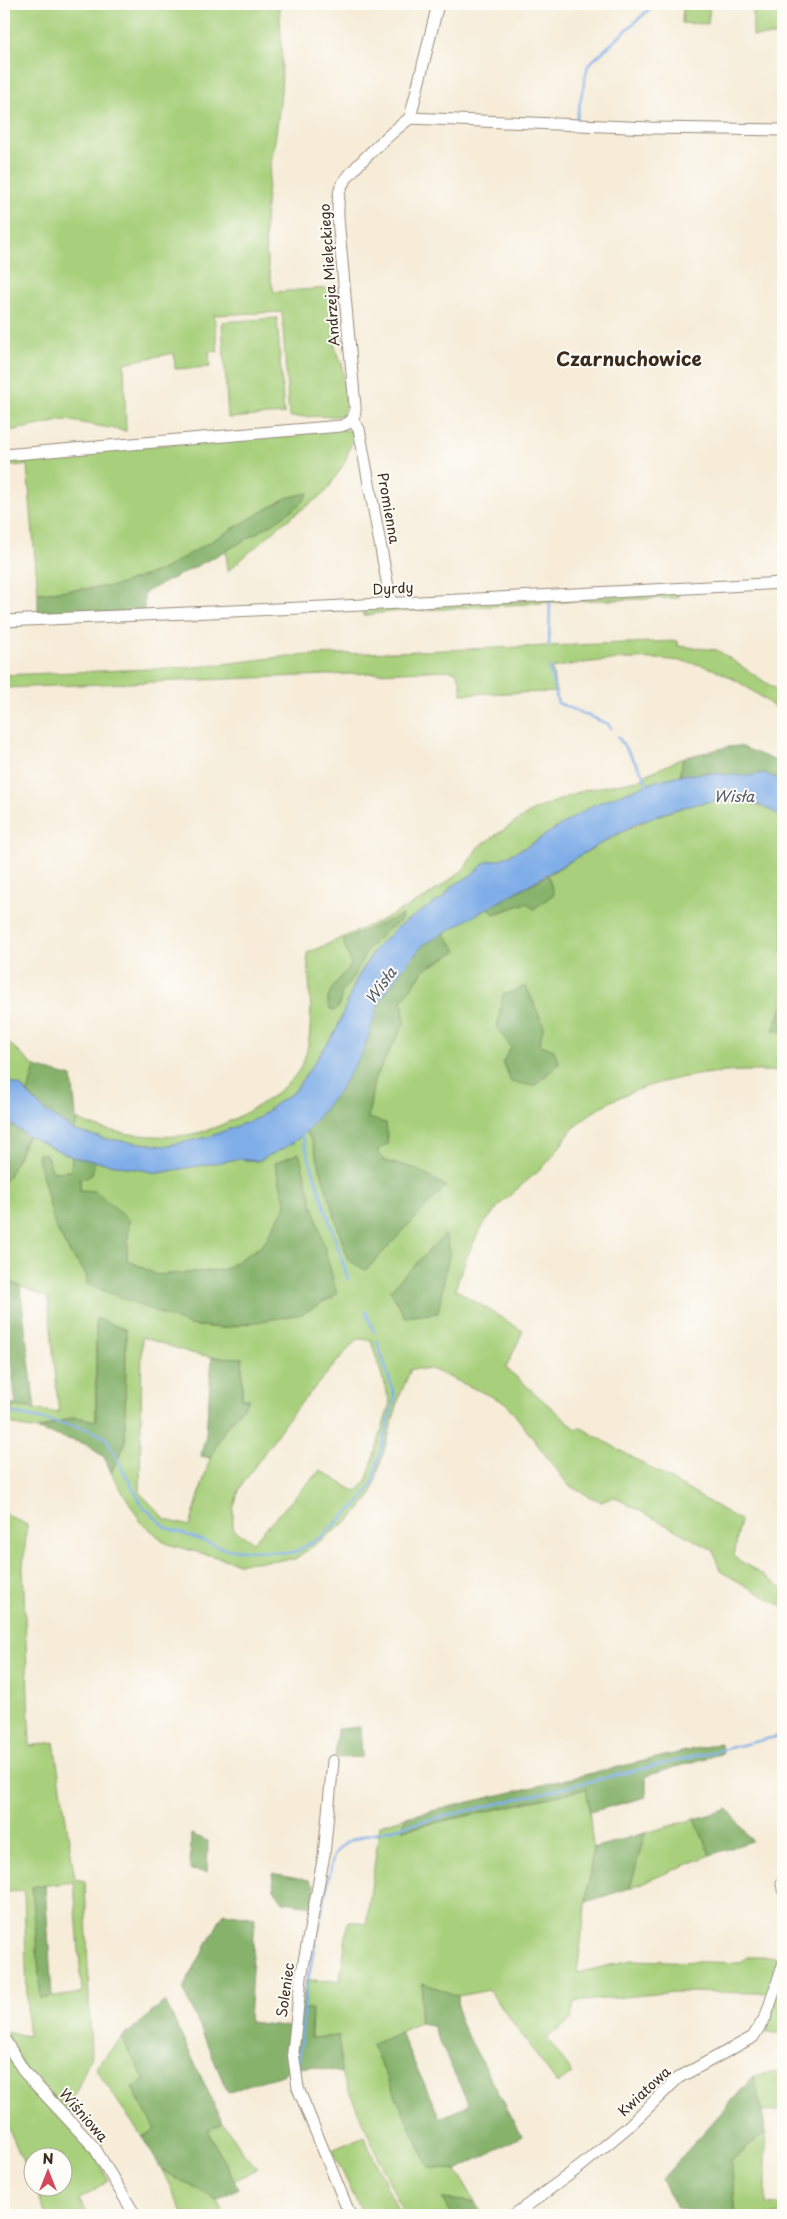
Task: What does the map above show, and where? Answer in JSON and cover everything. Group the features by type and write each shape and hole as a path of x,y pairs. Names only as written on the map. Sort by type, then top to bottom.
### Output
{"street":[{"path":"438,4 410,118 651,128 783,130"},
{"name":"Andrzeja Mielęckiego","path":"352,420 356,413 338,218 339,194 348,177 396,129 410,118"},
{"path":"4,455 341,426 352,420"},
{"name":"Promienna","path":"352,420 359,429 391,603"},
{"name":"Dyrdy","path":"4,620 783,583"},
{"name":"Soleniec","path":"333,1761 324,1858 301,1977 293,2052 298,2088 350,2215"},
{"name":"Kwiatowa","path":"514,2215 581,2166 622,2132 678,2078 753,2037 766,2016 780,1981 783,1965"},
{"name":"Wiśniowa","path":"4,2039 26,2073 94,2147 135,2215"}],"green space":[{"path":"4,4 279,4 282,81 265,216 268,265 274,292 339,287 333,321 335,347 342,363 346,406 342,416 289,417 282,312 214,315 218,352 209,351 210,367 175,369 174,353 124,363 126,431 66,420 4,432"},
{"path":"683,4 783,5 783,36 753,36 753,6 710,5 708,24 682,23"},
{"path":"277,318 284,414 228,418 222,322"},
{"path":"342,429 355,432 345,462 326,492 283,523 228,571 226,551 256,533 308,493 286,498 162,570 115,586 38,593 27,465 4,466 4,459"},
{"path":"308,493 300,503 284,516 260,531 144,593 144,611 38,616 38,593 115,586 162,570 286,498"},
{"path":"678,593 678,598 575,601 378,613 363,616 363,607"},
{"path":"678,641 678,646 717,650 783,694 783,714 732,678 720,672 697,664 662,659 624,659 552,668 556,692 462,694 460,679 456,672 449,670 4,688 4,675 197,667 289,656"},
{"path":"740,746 783,764 783,781 764,773 749,776 706,773 680,775 683,758 727,747"},
{"path":"683,758 680,775 656,781 593,805 528,846 501,859 486,862 470,876 451,887 444,897 397,927 375,949 356,980 336,1031 294,1092 273,1106 261,1117 209,1137 165,1146 106,1139 75,1131 77,1119 102,1129 117,1132 150,1136 181,1136 219,1126 264,1102 289,1082 304,1061 308,1047 311,1015 307,953 378,922 425,898 463,870 478,847 532,811 584,790 643,779 647,774"},
{"path":"740,801 763,807 783,819 783,1007 773,1030 783,1032 783,1072 731,1072 677,1078 626,1094 602,1106 581,1121 545,1165 510,1195 492,1214 475,1240 455,1289 523,1331 506,1368 576,1429 580,1427 740,1520 734,1557 783,1588 783,1607 720,1571 713,1550 614,1497 601,1502 569,1486 506,1403 431,1369 411,1369 400,1395 371,1496 352,1518 295,1559 239,1563 167,1544 141,1522 111,1473 125,1444 126,1330 96,1318 96,1422 84,1418 75,1418 32,1429 16,1425 4,1419 4,1414 16,1406 59,1413 48,1298 4,1279 4,1181 9,1176 28,1136 72,1157 72,1171 52,1172 46,1154 38,1154 55,1226 70,1253 86,1274 189,1325 222,1328 248,1324 333,1298 275,1164 286,1205 263,1245 223,1270 157,1275 127,1260 129,1220 80,1190 80,1179 92,1175 95,1161 158,1173 237,1159 258,1161 290,1145 306,1132 312,1141 348,1260 414,1168 384,1161 377,1149 368,1119 374,1080 405,1022 402,1001 424,970 457,951 444,933 489,907 494,914 553,894 548,875 604,842 643,822 684,807 706,802","holes":["511,1047 511,1082 503,1062","142,1337 191,1353 223,1359 242,1358 242,1399 250,1399 225,1429 210,1458 190,1526 166,1520 140,1493","357,1339 371,1340 390,1403 366,1482 356,1492 320,1470 253,1542 233,1529 233,1509 240,1488 289,1417"]},
{"path":"548,875 554,894 534,909 526,903 494,914 489,907"},
{"path":"402,915 401,920 386,931 368,949 348,985 342,991 339,1007 334,1011 330,1009 328,997 330,991 351,965 344,940"},
{"path":"444,933 457,951 424,970 402,1001 405,1022 374,1080 368,1118 386,1123 388,1144 377,1150 384,1161 414,1168 446,1186 366,1270 348,1260 312,1141 306,1132 339,1091 363,1051 380,1001 401,971 423,945"},
{"path":"526,986 544,1026 539,1044 554,1050 559,1064 534,1086 511,1082 503,1062 511,1047 497,1028 503,995"},
{"path":"783,1007 783,1032 773,1030"},
{"path":"7,1041 35,1067 28,1093 19,1085 11,1083 4,1072 4,1043"},
{"path":"35,1067 72,1077 76,1112 75,1131 44,1110 28,1093"},
{"path":"4,1119 28,1136 9,1176 4,1181"},
{"path":"299,1153 337,1294 302,1314 222,1328 189,1325 87,1284 86,1274 70,1253 55,1226 37,1154 46,1154 53,1172 71,1171 72,1157 95,1161 92,1175 80,1179 80,1190 96,1191 129,1220 127,1260 157,1275 223,1270 263,1245 286,1205 275,1163"},
{"path":"445,1234 450,1250 438,1313 405,1317 390,1290"},
{"path":"4,1279 20,1286 35,1409 16,1406 4,1301"},
{"path":"96,1318 126,1330 125,1444 111,1472 104,1457 85,1444 38,1430 74,1417 96,1421"},
{"path":"212,1357 242,1358 242,1399 250,1399 225,1429 210,1458 201,1456 206,1434"},
{"path":"4,1400 16,1406 4,1414"},
{"path":"4,1513 27,1525 23,1567 30,1746 54,1742 75,1879 85,1881 91,2056 67,2114 28,2074 5,2032 28,2036 24,1891 4,1892","holes":["74,1882 82,1993 41,1999 32,1887"]},
{"path":"360,1727 362,1757 335,1758 337,1729"},
{"path":"720,1743 723,1753 646,1776 646,1797 590,1812 586,1789 402,1830 406,1817"},
{"path":"587,1789 593,1848 577,1973 631,1960 740,1963 747,1957 783,1957 773,1976 770,1993 674,1992 574,2002 571,2020 547,2038 573,2074 557,2083 489,1990 458,1996 423,1983 419,2023 372,2045 429,2167 457,2170 475,2202 442,2199 452,2215 404,2215 341,2073 339,2036 311,2038 301,2009 306,1980 340,1981 348,1921 366,1924 380,1825 406,1817 403,1830"},
{"path":"728,1809 752,1841 710,1855 695,1819"},
{"path":"695,1819 710,1855 630,1888 645,1833"},
{"path":"645,1833 630,1888 586,1902 593,1848"},
{"path":"191,1834 208,1841 207,1872 190,1870"},
{"path":"272,1873 309,1880 315,1886 312,1906 283,1902 274,1889"},
{"path":"45,1884 52,1997 41,1999 32,1887"},
{"path":"224,1913 255,1918 249,2022 293,2027 295,2009 312,2009 311,2038 339,2036 341,2073 312,2066 290,2070 283,2075 250,2084 228,2093 183,1988"},
{"path":"423,1983 458,1996 459,2020 522,2136 457,2170 429,2167 372,2045 400,2032 440,2118 469,2105 432,2025 419,2023"},
{"path":"783,1986 783,2033 767,2033 771,2008 776,1995"},
{"path":"165,2001 223,2123 207,2130 238,2188 217,2200 162,2170 142,2137 155,2130 132,2087 145,2080 122,2038"},
{"path":"122,2038 145,2080 132,2088 156,2130 142,2137 95,2068"},
{"path":"4,2043 90,2148 109,2181 79,2199 88,2215 47,2215 38,2196 72,2196 72,2146 22,2146 22,2159 4,2117"},
{"path":"783,2072 783,2111 762,2112 754,2076"},
{"path":"754,2076 766,2132 731,2161 736,2215 709,2215 677,2208 662,2179"},
{"path":"223,2123 243,2153 258,2168 234,2181 207,2130"},
{"path":"766,2132 766,2204 783,2206 783,2215 736,2215 731,2161"},
{"path":"364,2136 400,2215 363,2215 332,2150"},
{"path":"162,2170 217,2200 225,2215 184,2215"},
{"path":"442,2199 475,2202 482,2215 452,2215"}],"water":[{"name":"Wisła","path":"706,773 749,776 764,773 783,781 783,819 767,808 749,802 731,800 712,801 673,810 637,823 423,945 401,971 380,1001 363,1051 339,1091 306,1132 290,1145 258,1161 237,1159 158,1173 72,1157 28,1136 4,1119 4,1072 11,1083 19,1085 44,1110 75,1131 106,1139 165,1146 209,1137 260,1117 294,1092 336,1031 356,980 375,949 397,927 444,897 451,887 470,876 486,862 501,859 528,846 593,805 656,781 680,775"}],"waterway":[{"path":"576,121 588,65 655,4"},
{"path":"549,646 550,600"},
{"path":"549,667 558,703 608,724 611,728"},
{"path":"618,737 644,775 647,787"},
{"path":"301,1133 348,1279"},
{"path":"366,1312 374,1332"},
{"path":"4,1409 16,1414 88,1429 106,1438 142,1505 165,1527 225,1549 294,1553 322,1536 361,1501 372,1484 395,1397 377,1341"},
{"path":"299,2061 306,1989 333,1858 339,1848 349,1841 363,1836 783,1735"}],"district":[{"name":"Czarnuchowice","path":"629,358"}]}
